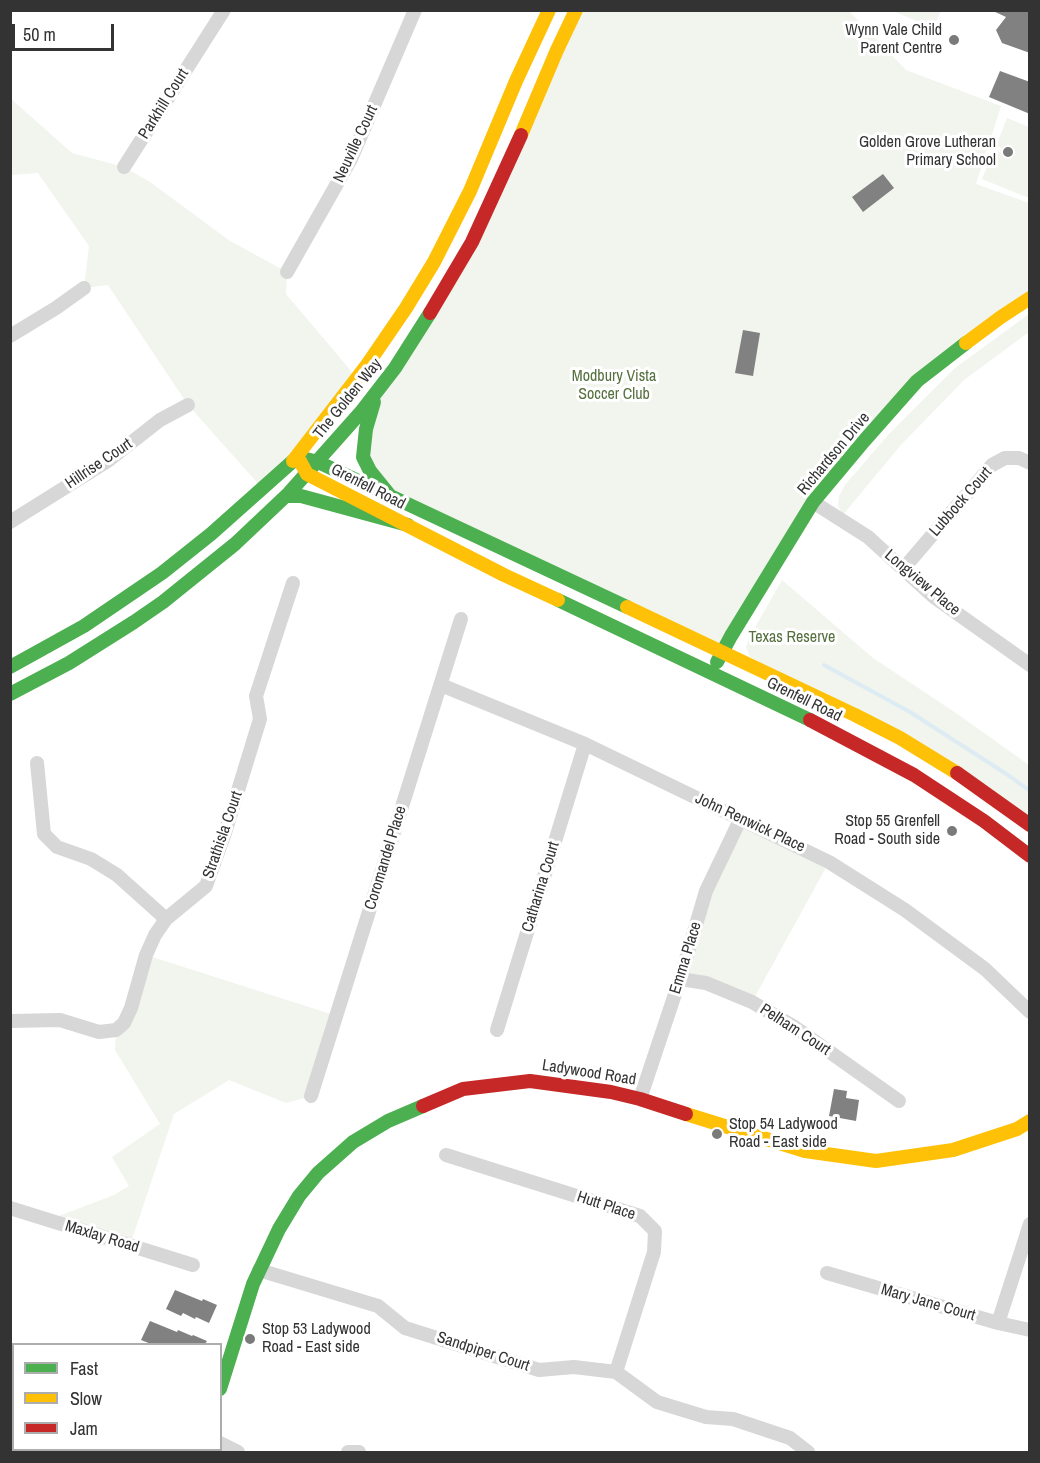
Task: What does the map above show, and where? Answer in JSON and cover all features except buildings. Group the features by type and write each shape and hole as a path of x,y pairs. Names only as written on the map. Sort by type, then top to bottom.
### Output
{"main road":[{"name":"The Golden Way","path":"10,667 84,626 162,573 211,534 297,456 367,365 434,262 470,191 516,81 549,10"},
{"name":"The Golden Way","path":"10,694 69,663 134,622 163,602 235,544 307,474 376,393 422,327 472,242 576,10"},
{"name":"Richardson Drive","path":"711,674 731,636 813,502 917,381 1001,316 1029,298"},
{"path":"376,393 366,429 363,457 370,471 391,496"},
{"name":"Grenfell Road","path":"297,456 318,462 855,715 900,738 964,777 1029,825"},
{"name":"Grenfell Road","path":"297,456 307,474 504,575 832,731 914,775 984,821 1029,856"},
{"path":"286,496 300,496 408,525"},
{"name":"Ladywood Road","path":"222,1383 259,1269 299,1196 318,1173 353,1142 388,1121 463,1089 530,1081 611,1092 805,1151 876,1161 953,1150 1017,1129 1029,1121"}],"street":[{"name":"Parkhill Court","path":"124,167 224,10"},
{"name":"Neuville Court","path":"287,272 351,159 416,10"},
{"path":"10,336 84,288"},
{"name":"Hillrise Court","path":"10,522 109,460 160,420 188,405"},
{"name":"Lubbock Court","path":"904,568 992,465 1005,458 1019,459 1029,463"},
{"name":"Longview Place","path":"813,502 868,537 934,597 1029,665"},
{"name":"Strathisla Court","path":"10,1021 60,1020 99,1032 116,1030 124,1023 131,1008 146,955 155,935 166,919 206,886 260,719 256,696 293,583"},
{"name":"Coromandel Place","path":"311,1096 461,619"},
{"name":"John Renwick Place","path":"441,685 585,744 823,859 905,910 985,969 1029,1012"},
{"name":"Catharina Court","path":"497,1030 585,744"},
{"path":"37,763 45,834 57,847 91,860 117,875 166,919"},
{"name":"Emma Place","path":"640,1099 680,979 706,891 740,820"},
{"name":"Pelham Court","path":"680,979 705,984 752,1002 793,1026 899,1101"},
{"name":"Hutt Place","path":"446,1155 640,1216 655,1231 654,1252 616,1372"},
{"name":"Maxlay Road","path":"10,1209 193,1265"},
{"path":"998,1323 1029,1224"},
{"name":"Sandpiper Court","path":"259,1269 378,1306 405,1328 539,1370 574,1367 616,1372 657,1402 706,1417 745,1422 790,1438 808,1452"},
{"name":"Mary Jane Court","path":"827,1273 1029,1330"},
{"path":"222,1444 238,1452"},
{"path":"348,1452 359,1452"}],"green space":[{"name":"Modbury Vista Soccer Club","path":"576,11 849,11 906,70 1001,106 976,184 1029,203 1029,298 917,381 813,502 723,652 391,497 366,465 380,388 427,320"},
{"path":"893,11 941,11 933,28"},
{"path":"10,98 72,153 124,167 150,182 230,241 287,272 286,294 357,378 262,488 188,405 108,285 84,288 89,246 38,173 11,175"},
{"name":"Golden Grove Lutheran Primary School","path":"1007,118 1029,127 1029,198 982,179 994,150 1000,152 1001,148 996,146"},
{"path":"1029,314 1029,332 964,380 900,446 842,516 838,505 839,496 845,485 888,435 955,368"},
{"name":"Texas Reserve","path":"782,580 873,658 1029,765 1029,818 750,657 746,647 749,638"},
{"path":"740,820 829,862 752,1002 680,979 706,891"},
{"path":"146,955 337,1016 311,1096 286,1103 229,1080 174,1114 130,1245 59,1216 114,1195 129,1186 112,1157 160,1124 115,1050 116,1030"}],"waterway":[{"path":"824,665 910,712 1030,791"}],"traffic: fast":[{"path":"10,694 69,663 134,622 163,602 235,544 289,493 361,412 395,368 430,313"},
{"path":"717,662 813,502 917,381 966,343"},
{"path":"374,402 366,429 363,457 370,471 391,497"},
{"path":"302,458 318,462 627,607"},
{"path":"10,667 84,626 162,573 211,534 293,461"},
{"path":"286,496 301,496 408,525"},
{"path":"558,600 810,720"},
{"path":"222,1383 253,1284 279,1229 299,1196 318,1173 353,1142 388,1121 423,1106"}],"traffic: slow":[{"path":"293,461 367,365 434,262 470,191 516,81 549,10"},
{"path":"521,135 576,10"},
{"path":"966,343 1030,298"},
{"path":"300,461 307,474 504,575 558,600"},
{"path":"627,607 855,715 900,738 957,773"},
{"path":"686,1114 805,1151 876,1161 953,1150 1017,1129 1030,1121"}],"traffic: jam":[{"path":"430,313 472,242 521,135"},
{"path":"810,720 914,775 984,821 1030,856"},
{"path":"957,773 1030,825"},
{"path":"423,1106 463,1089 530,1081 611,1092 686,1114"}],"place":[{"name":"Wynn Vale Child Parent Centre","path":"954,40"},
{"name":"Golden Grove Lutheran Primary School","path":"1008,152"},
{"name":"Stop 55 Grenfell Road - South side","path":"952,831"},
{"name":"Stop 54 Ladywood Road - East side","path":"717,1134"},
{"name":"Stop 53 Ladywood Road - East side","path":"250,1339"}]}
